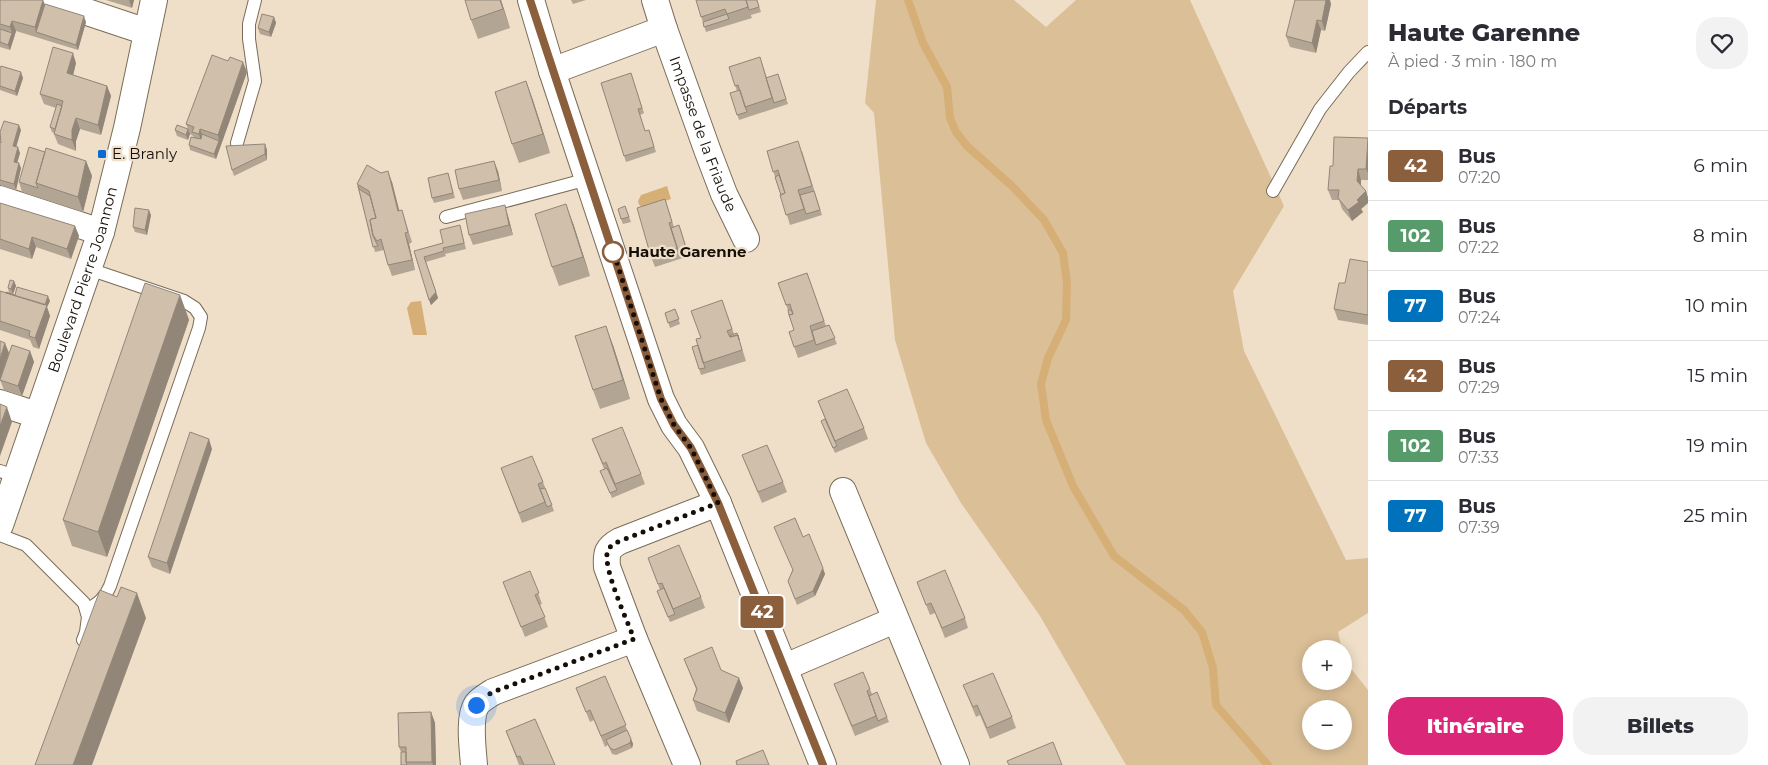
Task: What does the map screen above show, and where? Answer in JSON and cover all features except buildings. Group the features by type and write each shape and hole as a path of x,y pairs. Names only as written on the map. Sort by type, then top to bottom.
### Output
{"street":[{"path":"51,0 147,32"},
{"name":"Boulevard Pierre Joannon","path":"0,525 8,474 37,415 101,232 127,128 154,0"},
{"path":"530,0 661,399 674,425 691,448 718,503 823,765"},
{"name":"Impasse de la Friaude","path":"655,0 708,152 724,194 746,239"},
{"path":"552,71 664,29"},
{"path":"0,199 101,232"},
{"path":"0,403 37,415"},
{"path":"842,491 956,765"},
{"path":"687,765 634,639 607,567 608,551 612,545 620,541 718,503"},
{"path":"785,668 895,620"},
{"path":"474,765 474,714 476,705 483,698 493,692 634,639"}],"lane":[{"path":"237,143 255,81 249,40 249,24 255,0"},
{"path":"1273,190 1320,109 1348,72 1368,52"},
{"path":"446,216 588,179"},
{"path":"86,610 96,605 106,596 110,586 199,328 201,317 195,308 184,301 89,268"},
{"path":"0,535 26,545 84,603 88,617 86,632 80,650"}],"shaded area":[{"path":"876,0 1014,0 1046,27 1076,0 1190,0 1284,206 1233,291 1244,351 1346,560 1368,558 1368,613 1338,632 1340,640 1302,640 1302,690 1352,690 1352,670 1368,690 1368,765 1126,765 1040,616 961,503 926,443 895,340 874,113 865,103"},
{"path":"667,186 671,199 645,208 639,205 638,201 641,195"},
{"path":"421,301 427,335 413,335 407,308 411,302"}],"waterway":[{"path":"908,0 923,43 947,87 950,118 956,132 967,146 1012,186 1044,220 1063,253 1067,283 1066,320 1048,358 1041,384 1046,420 1073,486 1114,556 1184,610 1202,632 1213,668 1216,705 1268,765"}],"bus line":[{"name":"42","path":"530,0 661,399 674,425 691,448 718,503 823,765"}],"place":[{"name":"E. Branly","path":"102,154"},
{"name":"Haute Garenne","path":"613,252"}],"route":[{"path":"476,705 493,692 634,639 607,567 606,557 608,551 612,545 620,541 718,503 691,448 674,425 661,399 612,248 613,252"}]}
